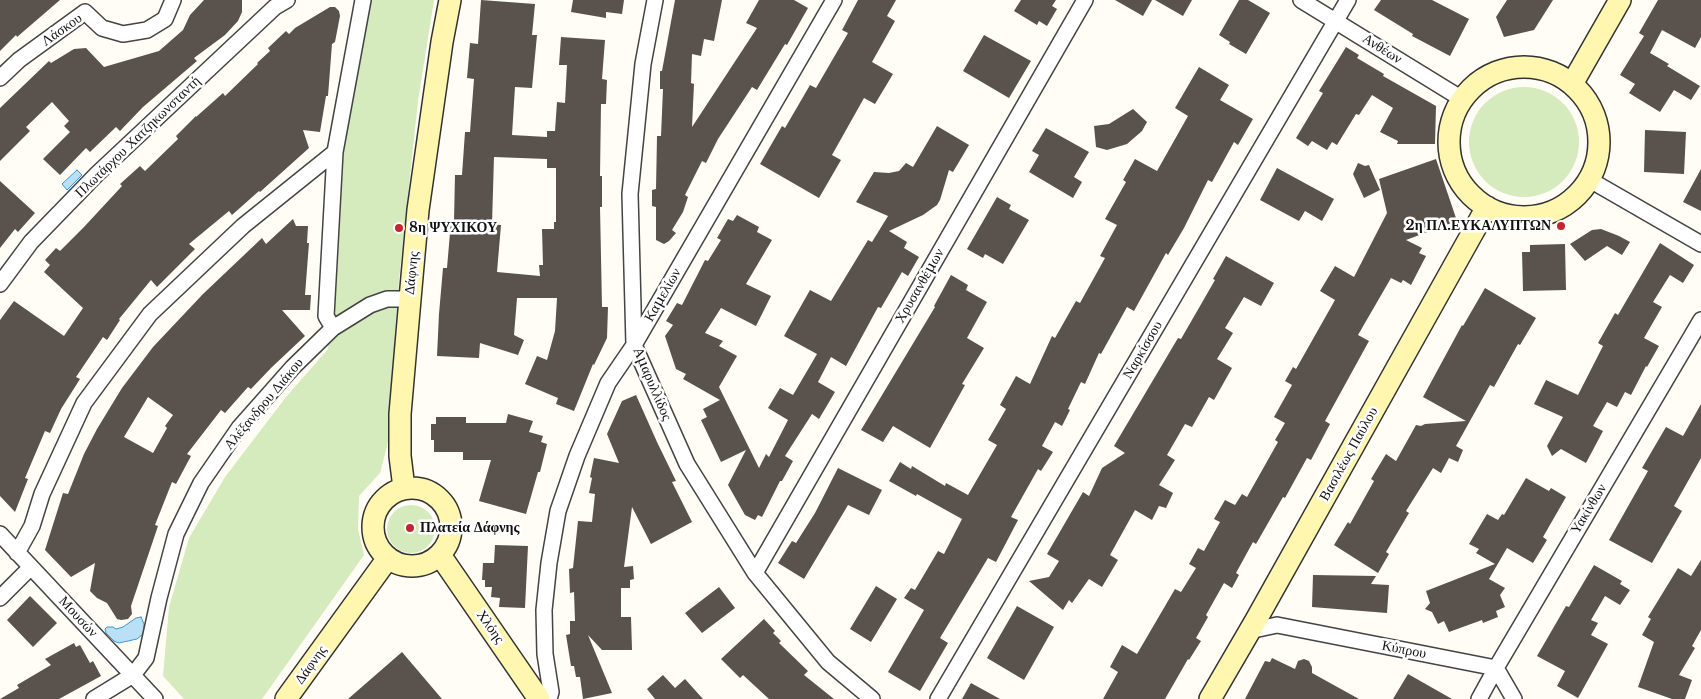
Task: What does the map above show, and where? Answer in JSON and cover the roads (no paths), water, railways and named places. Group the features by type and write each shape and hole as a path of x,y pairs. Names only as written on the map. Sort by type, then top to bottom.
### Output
{"street":[{"name":"Λάσκου","path":"0,78 83,6 102,28 123,34 147,30 165,18 173,0"},
{"path":"333,328 326,316 335,152 362,0"},
{"name":"Δάφνης","path":"404,488 400,456 400,414 418,210 450,0"},
{"name":"Αμαρυλλίδος","path":"655,0 643,64 630,194 634,346 687,464 755,573 828,662 872,699"},
{"name":"Καμελίων","path":"549,699 552,692 545,654 544,610 549,563 558,510 577,456 608,383 634,346 834,0"},
{"name":"Χρυσανθέμων","path":"755,573 1086,0"},
{"name":"Ανθέων","path":"1301,0 1462,99"},
{"name":"Ναρκίσσου","path":"938,699 1348,0"},
{"path":"1572,84 1620,0"},
{"name":"Πλωτάρχου Χατζηκωνσταντή","path":"0,284 31,242 97,174 277,2"},
{"path":"1514,68 1534,68 1554,73 1572,84 1586,99 1596,118 1600,139 1598,160 1590,180 1575,198 1555,211 1532,217 1509,216 1487,207 1467,191 1454,170 1449,146 1452,122 1462,99 1476,84 1494,73 1514,68"},
{"path":"18,553 32,526 42,494 84,403 150,314 243,226 335,152"},
{"path":"1590,180 1701,244"},
{"name":"Βασιλέως Παύλου","path":"1210,699 1487,207"},
{"name":"Αλέξανδρου Διάκου","path":"133,675 146,658 176,534 201,483 239,428 293,366 333,328 370,305 387,299 410,299"},
{"name":"Υακίνθων","path":"1479,699 1701,320"},
{"path":"404,488 417,488 429,491 440,498 448,508 452,520 452,533 440,556 428,563 414,566 400,564 388,558 379,548 374,537 373,524 376,512 382,501 392,493 404,488"},
{"name":"Μουσών","path":"0,534 155,699"},
{"name":"Χλόης","path":"440,556 540,699"},
{"name":"Δάφνης","path":"286,699 388,558"},
{"path":"0,598 31,567"},
{"path":"1264,605 1277,626"},
{"name":"Κύπρου","path":"1250,631 1277,626 1496,668"},
{"path":"1496,668 1514,699"},
{"path":"94,699 133,675"}],"water":[{"path":"77,170 82,175 67,190 62,184"},
{"path":"141,617 144,629 142,635 137,639 119,643 106,633 105,629 107,627 116,629 123,627 136,618"}],"place":[{"name":"2η ΠΛ.ΕΥΚΑΛΥΠΤΩΝ","path":"1561,226"},
{"name":"8η ΨΥΧΙΚΟΥ","path":"399,228"},
{"name":"Πλατεία Δάφνης","path":"410,528"}]}
